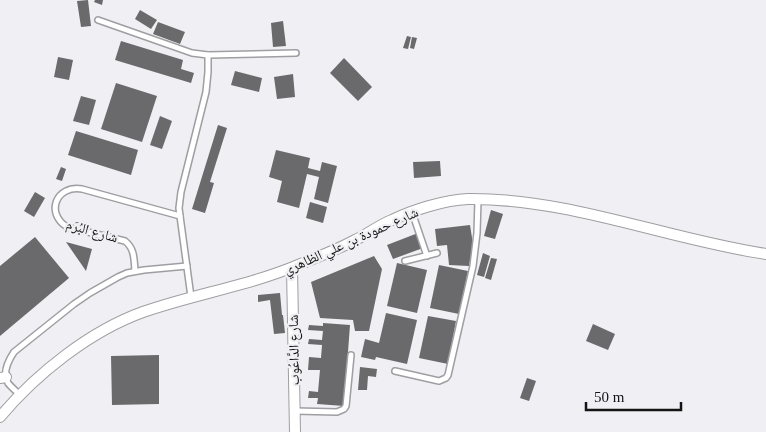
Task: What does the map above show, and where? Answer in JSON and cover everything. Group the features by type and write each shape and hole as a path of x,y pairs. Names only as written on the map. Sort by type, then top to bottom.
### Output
{"street":[{"name":"شارع حمودة بن علي الظاهري","path":"0,417 20,395 67,354 117,324 142,312 237,286 292,268 354,241 390,220 441,203 465,199 511,201 574,210 766,254"},
{"name":"شارع الدَّاعُوب","path":"292,268 296,432"}],"lane":[{"path":"98,20 192,53 208,55 296,53"},
{"path":"192,297 179,208 181,192 206,92 208,55"},
{"name":"شارع البُرَم","path":"135,271 133,250 130,244 62,224 56,215 55,209 61,194 71,189 82,189 180,216"},
{"path":"395,371 439,381 448,375 473,266 478,200"},
{"path":"412,212 427,256"},
{"path":"405,261 437,253"},
{"path":"20,395 3,378 9,359 14,352 90,293 126,273 187,266"},
{"path":"295,411 337,412 344,409 351,355"}],"building":[{"path":"88,0 91,26 81,27 77,1"},
{"path":"95,0 103,0 102,5 94,2"},
{"path":"140,10 157,20 151,29 135,19"},
{"path":"283,21 286,46 273,47 271,23"},
{"path":"158,22 185,32 180,44 153,34"},
{"path":"407,36 411,37 408,49 403,48"},
{"path":"412,37 417,38 414,49 410,48"},
{"path":"121,41 183,60 181,69 194,73 191,83 115,60"},
{"path":"58,57 73,60 69,80 54,77"},
{"path":"344,58 372,87 358,101 330,73"},
{"path":"235,71 262,78 259,92 231,85"},
{"path":"293,74 295,97 277,99 274,77"},
{"path":"116,83 157,96 142,142 101,129"},
{"path":"81,96 96,100 89,125 73,121"},
{"path":"160,116 172,121 162,149 150,145"},
{"path":"218,125 227,128 210,182 214,183 205,213 192,209"},
{"path":"76,131 138,150 131,175 68,155"},
{"path":"276,150 310,158 308,168 320,171 322,162 337,166 328,203 314,199 319,177 307,174 299,208 277,202 282,181 269,177"},
{"path":"440,161 441,176 414,178 413,162"},
{"path":"61,167 66,169 62,181 56,179"},
{"path":"35,192 45,198 34,217 24,211"},
{"path":"310,202 327,207 323,223 306,218"},
{"path":"491,210 503,214 495,239 484,236"},
{"path":"470,225 473,244 469,266 449,265 447,245 437,246 435,229"},
{"path":"418,233 423,248 393,259 387,245"},
{"path":"35,237 69,278 0,336 0,266"},
{"path":"66,242 92,249 86,271"},
{"path":"483,253 490,256 484,277 477,275"},
{"path":"374,256 382,269 369,331 355,331 353,320 320,318 311,282"},
{"path":"491,258 497,259 491,280 485,278"},
{"path":"397,263 427,270 417,313 387,306"},
{"path":"439,265 468,271 459,314 430,308"},
{"path":"280,293 285,333 274,334 270,300 258,302 258,295"},
{"path":"386,313 417,320 407,364 376,357 375,360 361,357 365,339 379,343"},
{"path":"428,316 456,321 448,364 419,358"},
{"path":"323,323 350,325 344,406 317,404 318,398 308,398 309,391 318,392 320,370 308,370 309,357 321,358 322,345 308,344 309,339 322,340 323,331 308,330 309,325 323,326"},
{"path":"593,324 615,334 608,350 586,341"},
{"path":"159,355 159,404 112,405 111,356"},
{"path":"360,367 377,369 376,377 368,376 367,390 358,390"},
{"path":"527,378 536,381 529,401 520,398"}]}
